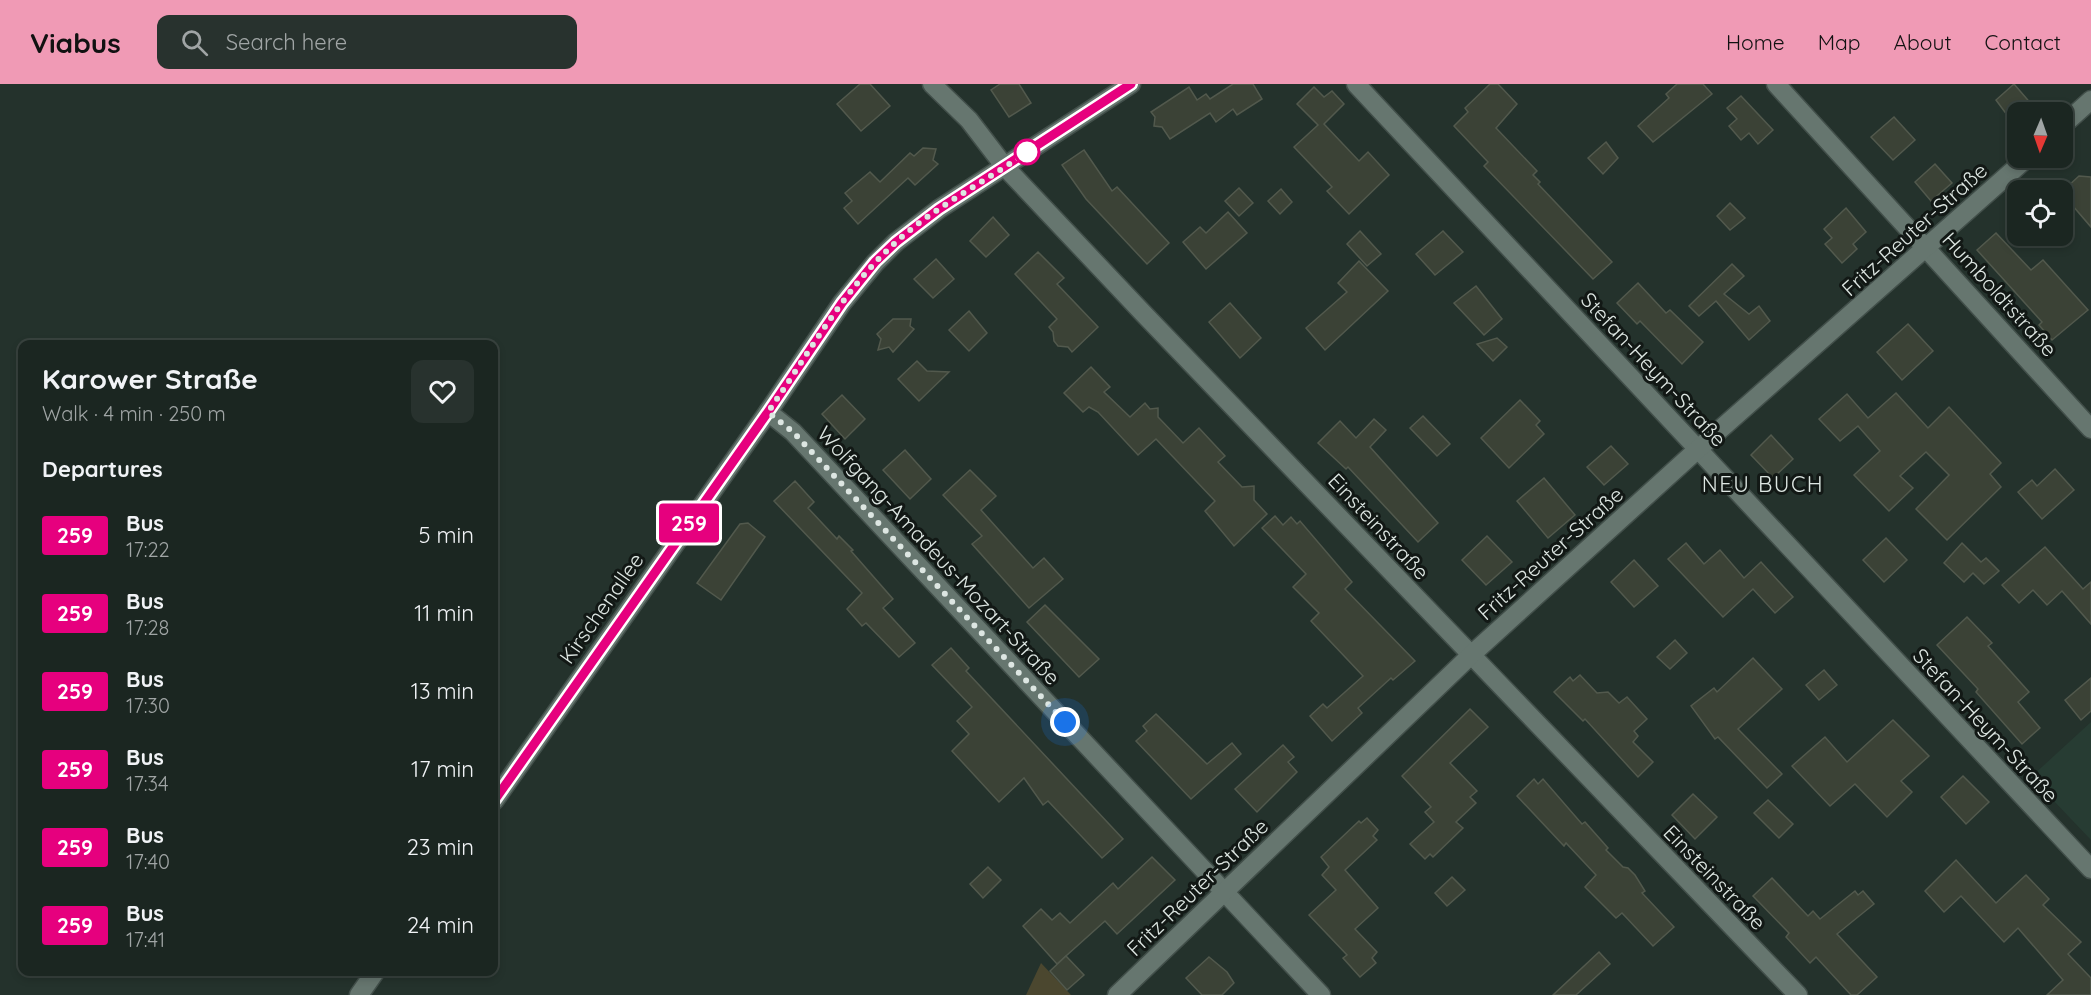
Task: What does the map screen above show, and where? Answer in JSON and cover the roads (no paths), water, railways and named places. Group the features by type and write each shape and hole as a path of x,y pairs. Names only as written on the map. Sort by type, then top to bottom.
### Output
{"street":[{"name":"Einsteinstraße","path":"932,84 969,120 1005,167 1798,995"},
{"name":"Kirschenallee","path":"498,795 842,303 875,262 896,242 939,209 1131,84"},
{"name":"Stefan-Heym-Straße","path":"1356,84 2091,870"},
{"name":"Humboldtstraße","path":"1776,84 2091,429"},
{"path":"2073,116 2091,100"},
{"name":"Fritz-Reuter-Straße","path":"1117,995 1471,655 1698,449 2016,168"},
{"name":"Wolfgang-Amadeus-Mozart-Straße","path":"768,412 793,432 1321,995"},
{"path":"359,995 372,976"}],"district":[{"name":"NEU BUCH","path":"1763,484"}]}
